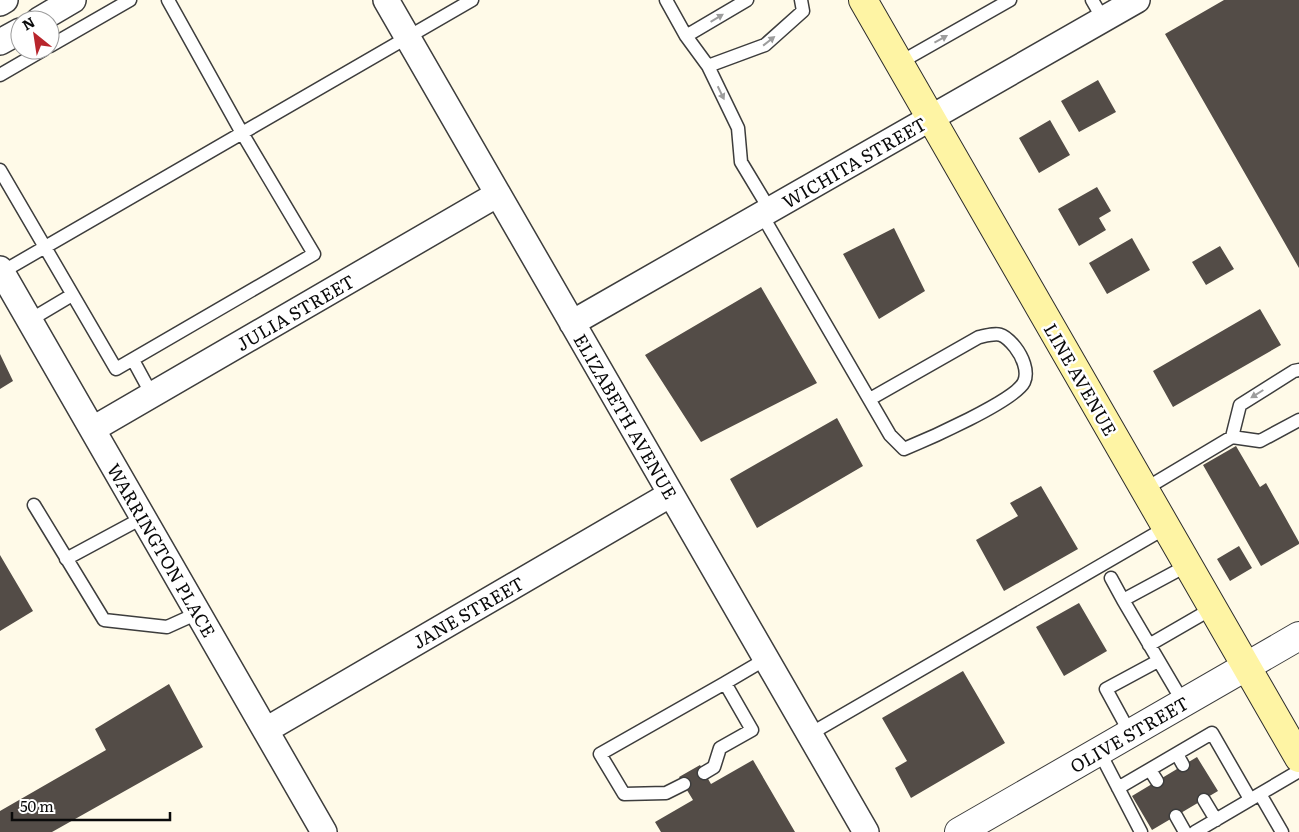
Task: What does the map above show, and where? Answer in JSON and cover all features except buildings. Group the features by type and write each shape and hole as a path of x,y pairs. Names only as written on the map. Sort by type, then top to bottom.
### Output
{"main road":[{"name":"LINE AVENUE","path":"863,0 1299,758"}],"street":[{"path":"0,3 5,0"},
{"path":"56,10 73,0"},
{"name":"ELIZABETH AVENUE","path":"386,0 866,832"},
{"name":"WICHITA STREET","path":"572,324 931,118 1115,5"},
{"name":"JULIA STREET","path":"93,429 498,194"},
{"name":"WARRINGTON PLACE","path":"1,270 324,832"},
{"name":"JANE STREET","path":"266,730 671,494"},
{"name":"OLIVE STREET","path":"959,832 1299,636"}],"lane":[{"path":"60,40 130,0"},
{"path":"0,170 116,369 314,254 242,133 168,0"},
{"path":"1,270 472,0"},
{"path":"666,0 686,36 708,66 738,128 741,162 766,212 870,399 890,434 904,449 973,417 1011,395 1023,383 1026,372 1020,354 1006,336 996,333 979,337 870,399"},
{"path":"686,36 747,0"},
{"path":"708,66 765,45 803,11 801,0"},
{"path":"899,62 1010,0"},
{"path":"0,75 26,60"},
{"path":"30,320 72,295"},
{"path":"133,360 152,395"},
{"path":"1232,437 1240,405 1294,371 1299,370"},
{"path":"1145,489 1232,437 1260,441 1299,420"},
{"path":"34,505 104,620 167,627 198,613"},
{"path":"66,559 144,517"},
{"path":"810,734 1167,527"},
{"path":"1123,600 1188,564"},
{"path":"1111,578 1183,702"},
{"path":"1149,645 1213,608"},
{"path":"684,784 666,793 624,794 600,754 766,659"},
{"path":"1130,733 1106,689 1158,661"},
{"path":"704,773 714,766 720,748 752,730 725,683"},
{"path":"1118,788 1153,775 1180,760 1212,733 1282,832"},
{"path":"1099,751 1141,832"},
{"path":"1195,832 1299,771"},
{"path":"1204,800 1216,820"},
{"path":"1176,816 1185,832"}]}
